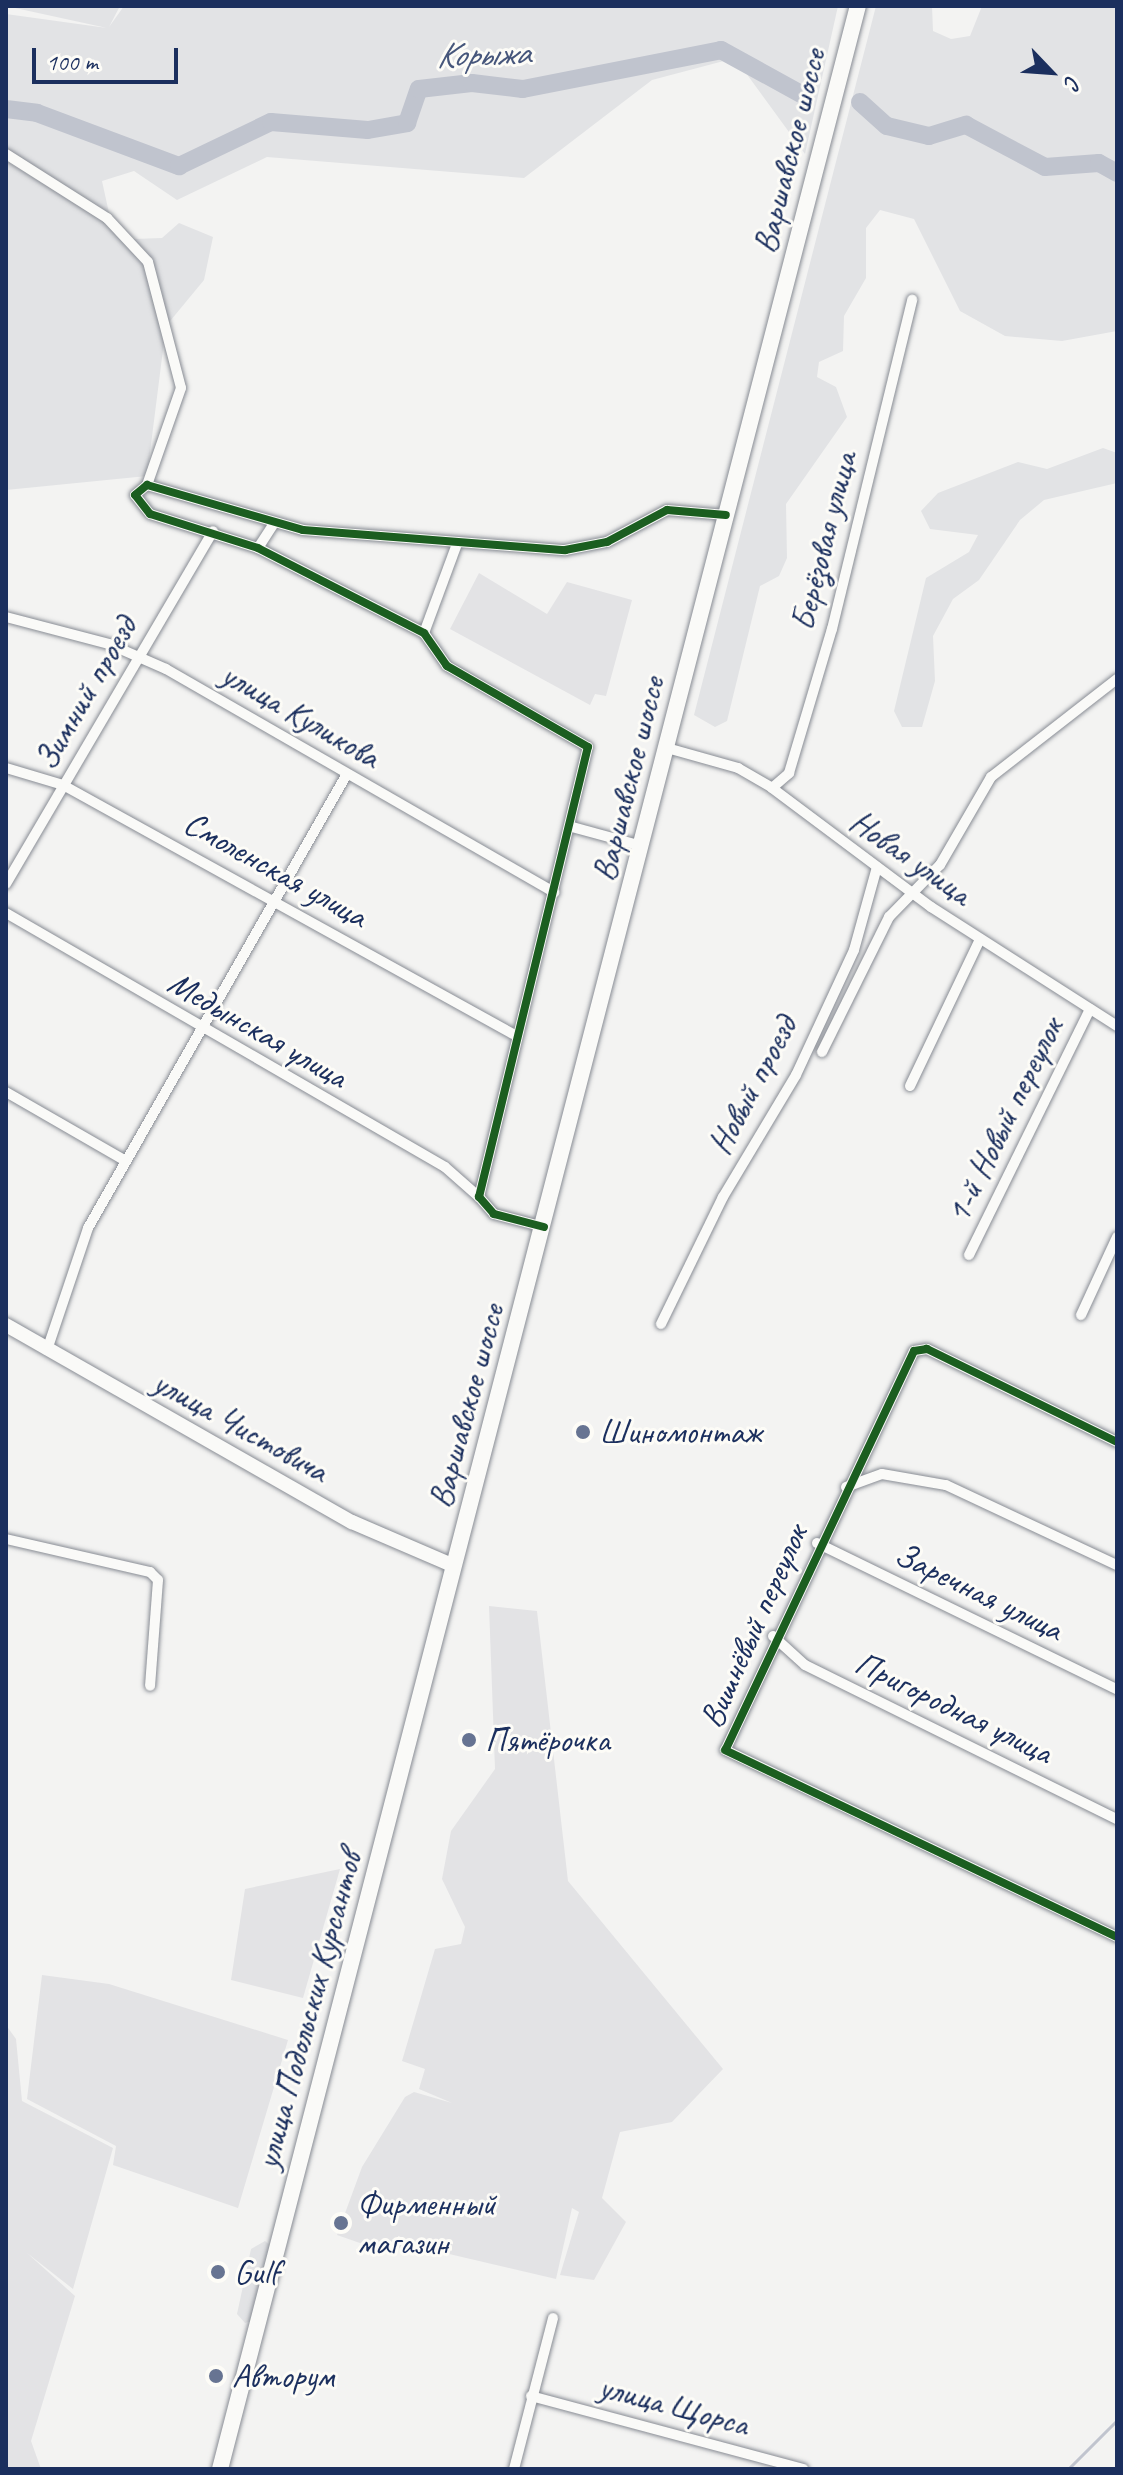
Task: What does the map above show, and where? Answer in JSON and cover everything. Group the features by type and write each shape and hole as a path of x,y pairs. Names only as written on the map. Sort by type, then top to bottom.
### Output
{"main road":[{"name":"Варшавское шоссе","path":"454,1566 858,6"},
{"name":"улица Подольских Курсантов","path":"221,2469 454,1566"}],"street":[{"path":"6,154 107,218 148,262 181,388 147,485 135,495 150,514 213,531 258,548 424,633 447,666 588,747 572,827 513,1034 479,1197"},
{"name":"Берёзовая улица","path":"772,788 789,773 832,629 912,300"},
{"path":"147,485 274,523 457,544 565,550 607,542 667,510 726,515"},
{"path":"258,548 274,523"},
{"name":"Зимний проезд","path":"6,884 213,531"},
{"path":"424,633 457,544"},
{"name":"улица Куликова","path":"6,617 138,656 554,892"},
{"path":"822,1052 873,944 912,889 944,859 997,770 1117,679"},
{"name":"Новая улица","path":"667,748 738,768 772,788 980,939 1117,1026"},
{"name":"Смоленская улица","path":"6,768 63,785 273,898 513,1034"},
{"path":"47,1350 88,1228 273,898 347,774"},
{"path":"572,827 642,846"},
{"name":"Новый проезд","path":"661,1324 723,1197 796,1075 854,950 877,867"},
{"name":"Медынская улица","path":"6,913 200,1029 445,1167 494,1214 544,1227"},
{"path":"910,1086 980,939"},
{"name":"1-й Новый переулок","path":"969,1255 1090,1009"},
{"path":"6,1092 126,1161"},
{"path":"1081,1315 1117,1237"},
{"name":"улица Чистовича","path":"6,1325 352,1522 454,1566"},
{"name":"Вишнёвый переулок","path":"1117,1442 927,1349 914,1351 817,1543 773,1636 725,1750 1117,1937"},
{"path":"846,1487 882,1474 946,1485 1117,1565"},
{"path":"6,1539 150,1572 158,1580 150,1686"},
{"name":"Заречная улица","path":"817,1543 1117,1689"},
{"name":"Пригородная улица","path":"773,1636 805,1665 1117,1819"},
{"path":"514,2469 553,2318"},
{"name":"улица Щорса","path":"531,2396 803,2469"}],"shaded area":[{"path":"6,6 120,6 109,27 124,6 838,6 805,154 735,58 652,80 524,178 267,157 177,200 134,171 102,181 109,213 6,149 6,14 107,28"},
{"path":"876,6 932,6 933,31 951,39 970,36 982,6 1117,6 1117,331 1062,341 1005,336 960,311 914,219 880,210 866,228 866,278 844,316 843,351 819,362 817,377 836,387 847,417 786,504 787,558 779,576 760,586 727,721 715,727 694,715"},
{"path":"6,161 133,239 162,238 179,223 213,237 204,280 166,326 147,476 6,490"},
{"path":"1103,448 1117,453 1117,483 1044,500 1020,520 979,580 953,599 933,636 935,681 922,727 902,727 894,711 926,578 969,552 978,535 930,529 921,511 938,493 1018,462 1047,469"},
{"path":"479,573 547,614 567,582 632,600 606,696 595,694 590,705 450,629"},
{"path":"489,1606 537,1611 568,1881 723,2069 672,2122 620,2132 602,2198 626,2222 594,2280 560,2275 579,2212 572,2208 556,2279 415,2246 380,2250 337,2235 362,2167 405,2097 414,2092 452,2103 419,2089 425,2069 402,2061 435,1949 461,1944 465,1927 442,1879 451,1831 495,1769"},
{"path":"340,1869 303,1998 231,1980 245,1889"},
{"path":"42,1975 109,1984 288,2040 238,2208 113,2165 116,2146 27,2099"},
{"path":"6,2025 16,2039 22,2101 113,2148 73,2289 27,2253 75,2296 31,2441 41,2469 6,2469"},
{"path":"265,2241 272,2247 254,2320 245,2323 237,2314 251,2249"}],"waterway":[{"name":"Корыжа","path":"6,109 37,113 179,166 271,122 368,130 407,123 419,89 472,83 523,89 721,50 801,94"},
{"name":"Корыжа","path":"860,102 887,126 929,136 966,125 1045,167 1099,163 1117,173"},
{"path":"1068,2469 1117,2420"}],"cycle path":[{"path":"544,1227 494,1214 479,1197 588,747 447,666 424,633 258,548 150,514 135,495 147,485 303,530 565,550 607,542 667,510 726,515"},
{"path":"1117,1442 927,1349 914,1351 725,1750 1117,1937"}],"place":[{"name":"Шиномонтаж","path":"583,1432"},
{"name":"Пятёрочка","path":"469,1740"},
{"name":"Фирменный магазин","path":"341,2223"},
{"name":"Gulf","path":"218,2272"},
{"name":"Авторум","path":"216,2376"}]}
